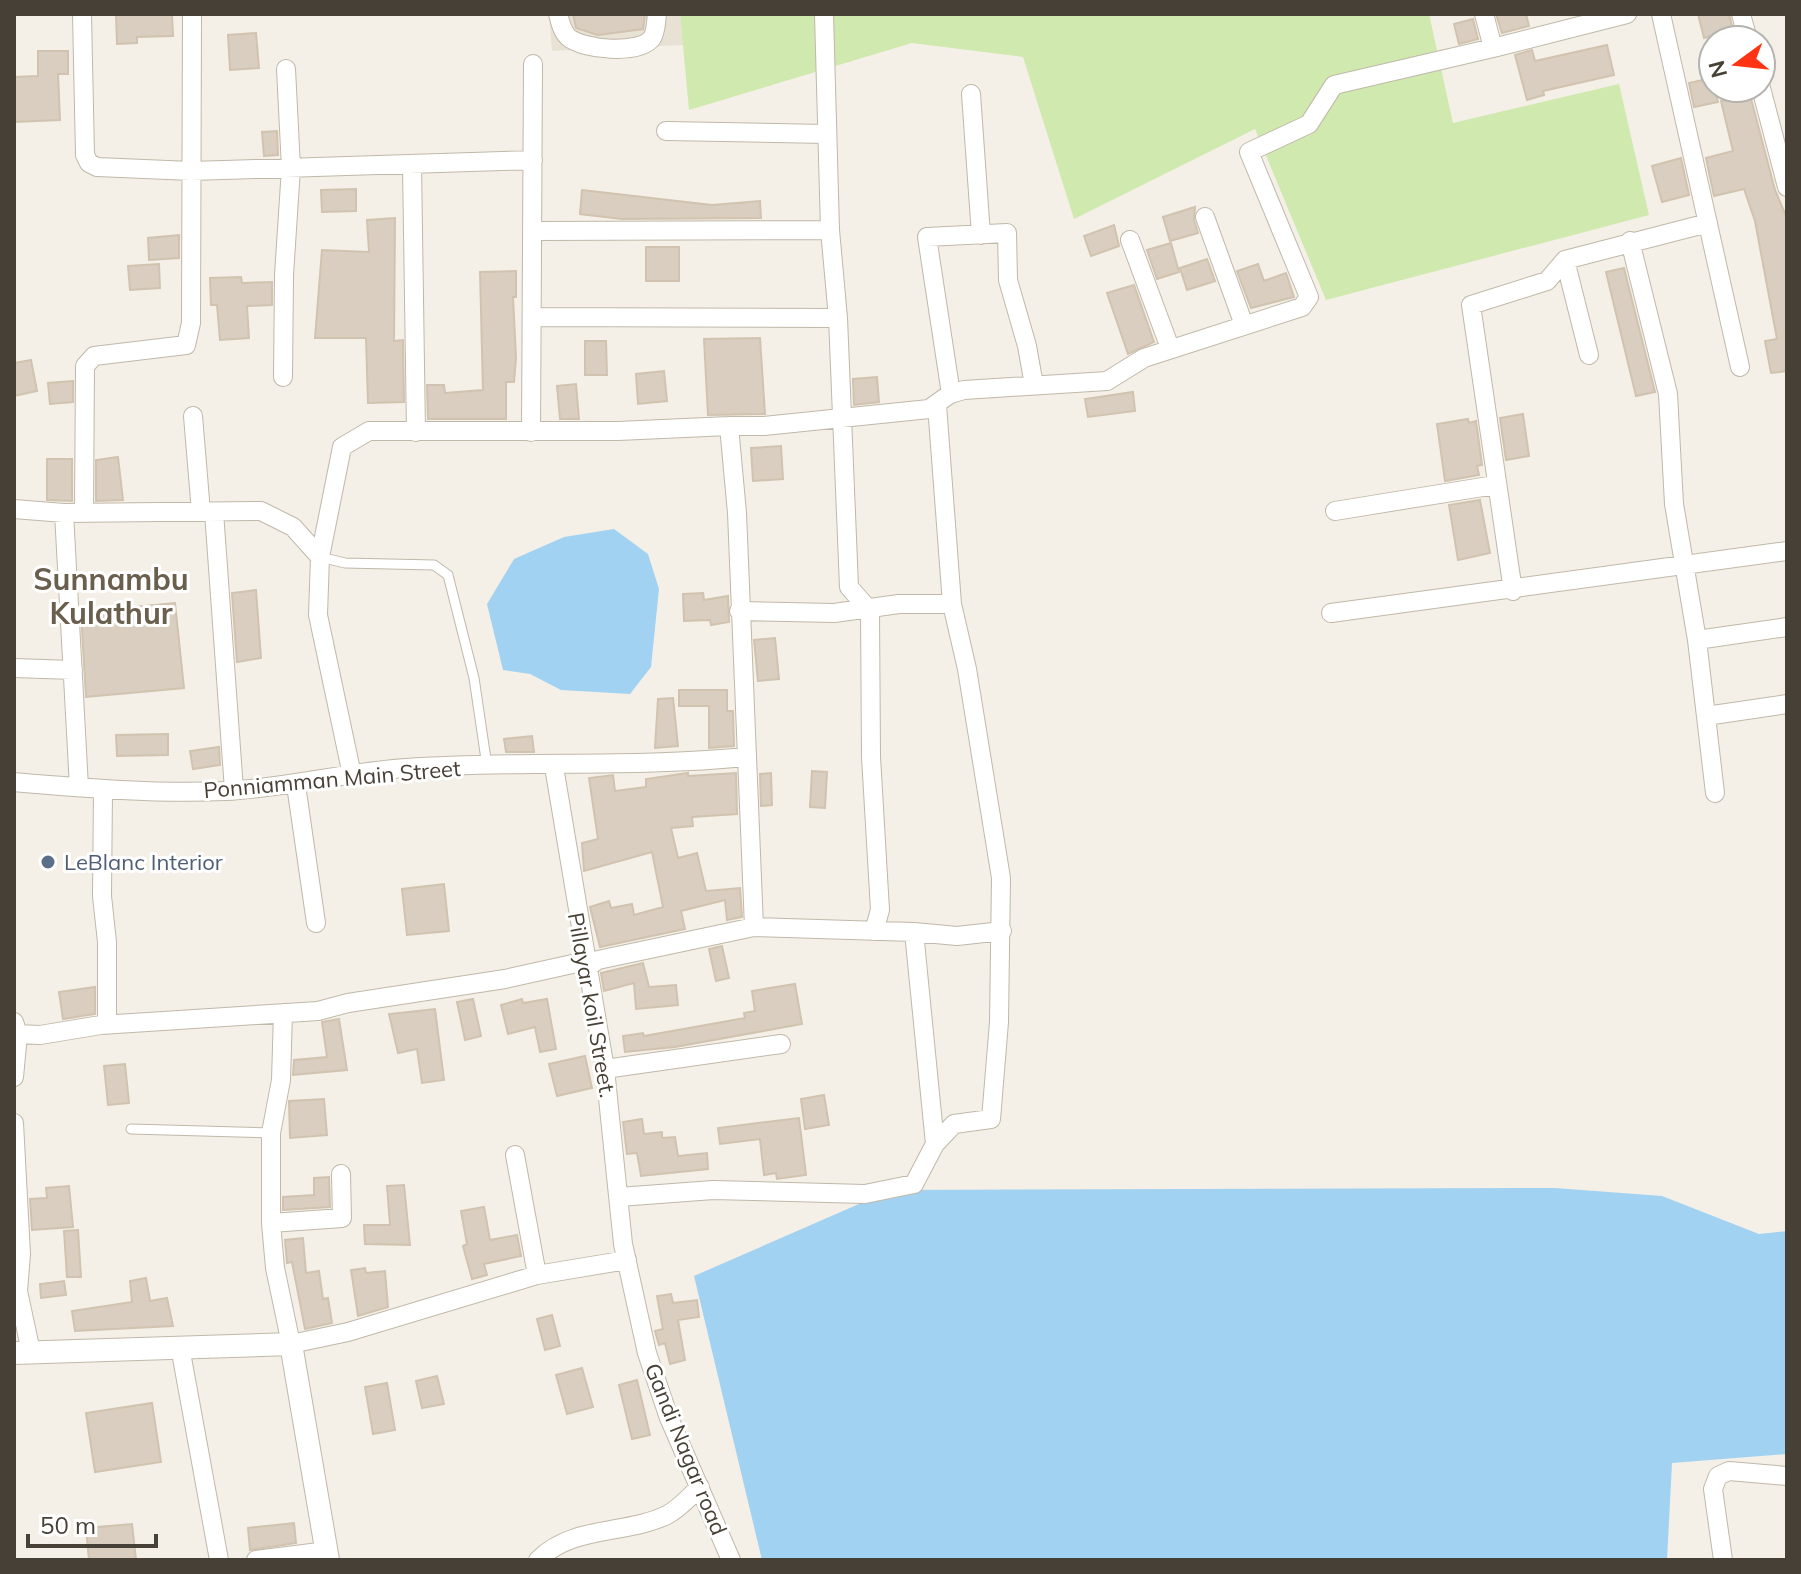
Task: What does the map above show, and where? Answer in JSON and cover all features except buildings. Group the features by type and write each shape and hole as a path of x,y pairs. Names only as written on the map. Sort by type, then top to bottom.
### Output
{"street":[{"path":"82,14 84,141 89,163 106,169 191,171 533,160"},
{"path":"84,512 85,366 94,356 186,345 191,323 192,14"},
{"path":"558,14 564,32 571,40 592,49 646,43 654,36 657,14"},
{"path":"824,14 830,230 838,318 839,416 849,587 870,611 871,757 880,910 874,931"},
{"path":"1484,14 1493,48"},
{"path":"352,775 318,615 320,557 342,447 369,431 531,432 764,426 929,409 944,400 1013,385 1107,381 1144,358 1170,348 1302,307 1309,297 1249,152 1309,124 1334,85 1493,48 1570,21 1627,14"},
{"path":"1661,14 1740,367"},
{"path":"531,432 533,64"},
{"path":"283,377 284,275 291,168 286,69"},
{"path":"971,94 981,235"},
{"path":"1765,104 1787,187"},
{"path":"666,131 826,134"},
{"path":"412,164 416,432"},
{"path":"1205,217 1244,325"},
{"path":"1513,591 1495,485 1471,305 1547,281 1565,260 1708,223"},
{"path":"532,231 830,230"},
{"path":"619,1197 713,1190 865,1194 914,1184 935,1144 954,1124 991,1119 1002,931 1001,878 967,669 952,604 944,400 927,237 1007,233 1008,280 1027,346 1034,385"},
{"path":"1130,240 1170,348"},
{"path":"1630,241 1668,394 1674,504 1682,566 1697,640 1715,793"},
{"path":"1565,260 1589,355"},
{"path":"532,317 838,318"},
{"path":"193,416 208,512 234,790"},
{"path":"729,426 754,927"},
{"path":"1335,511 1495,485"},
{"path":"14,509 64,513 261,511 293,527 320,557"},
{"path":"64,513 79,787"},
{"path":"1331,613 1513,591 1787,551"},
{"path":"739,611 870,611 899,604 952,604"},
{"path":"1697,640 1787,627"},
{"path":"14,668 73,670"},
{"path":"1706,716 1787,704"},
{"name":"Ponniamman Main Street","path":"14,782 103,791 234,790 296,785 405,768 675,764 746,757"},
{"name":"Pillayar koil Street.","path":"554,767 605,1069 625,1252"},
{"path":"296,785 316,923"},
{"path":"103,791 102,896 107,942 107,1025"},
{"path":"14,1077 16,1038 107,1025 283,1013 423,994 587,964 754,927 957,936 1002,931"},
{"path":"914,932 935,1144"},
{"path":"256,1560 328,1555 275,1268 271,1223 271,1133 281,1080 283,1013"},
{"path":"605,1069 781,1044"},
{"path":"14,1123 21,1254 16,1291 23,1352 291,1344 348,1332 625,1252"},
{"path":"515,1155 537,1275"},
{"path":"271,1223 342,1218 341,1174"},
{"name":"Gandi Nagar road","path":"625,1252 647,1353 669,1418 731,1560"},
{"path":"180,1347 219,1560"},
{"path":"1723,1560 1713,1489 1718,1476 1729,1471 1787,1476"},
{"path":"538,1560 570,1538 664,1516 678,1508 700,1487"}],"lane":[{"path":"320,557 345,563 434,565 448,575 474,678 487,766"},
{"path":"131,1129 271,1133"}],"shaded area":[{"path":"549,14 680,14 683,45 552,51"}],"green space":[{"path":"680,14 1429,14 1453,123 1619,84 1649,215 1326,300 1255,129 1074,219 1023,57 912,43 689,110"}],"water":[{"path":"614,529 648,554 659,589 651,667 630,694 561,690 530,674 503,670 487,604 514,559 564,537"},
{"path":"1555,1188 1662,1196 1759,1234 1787,1231 1787,1454 1672,1463 1667,1560 762,1560 694,1276 891,1190"}],"place":[{"name":"LeBlanc Interior","path":"48,862"}],"district":[{"name":"Sunnambu Kulathur","path":"111,596"}]}
